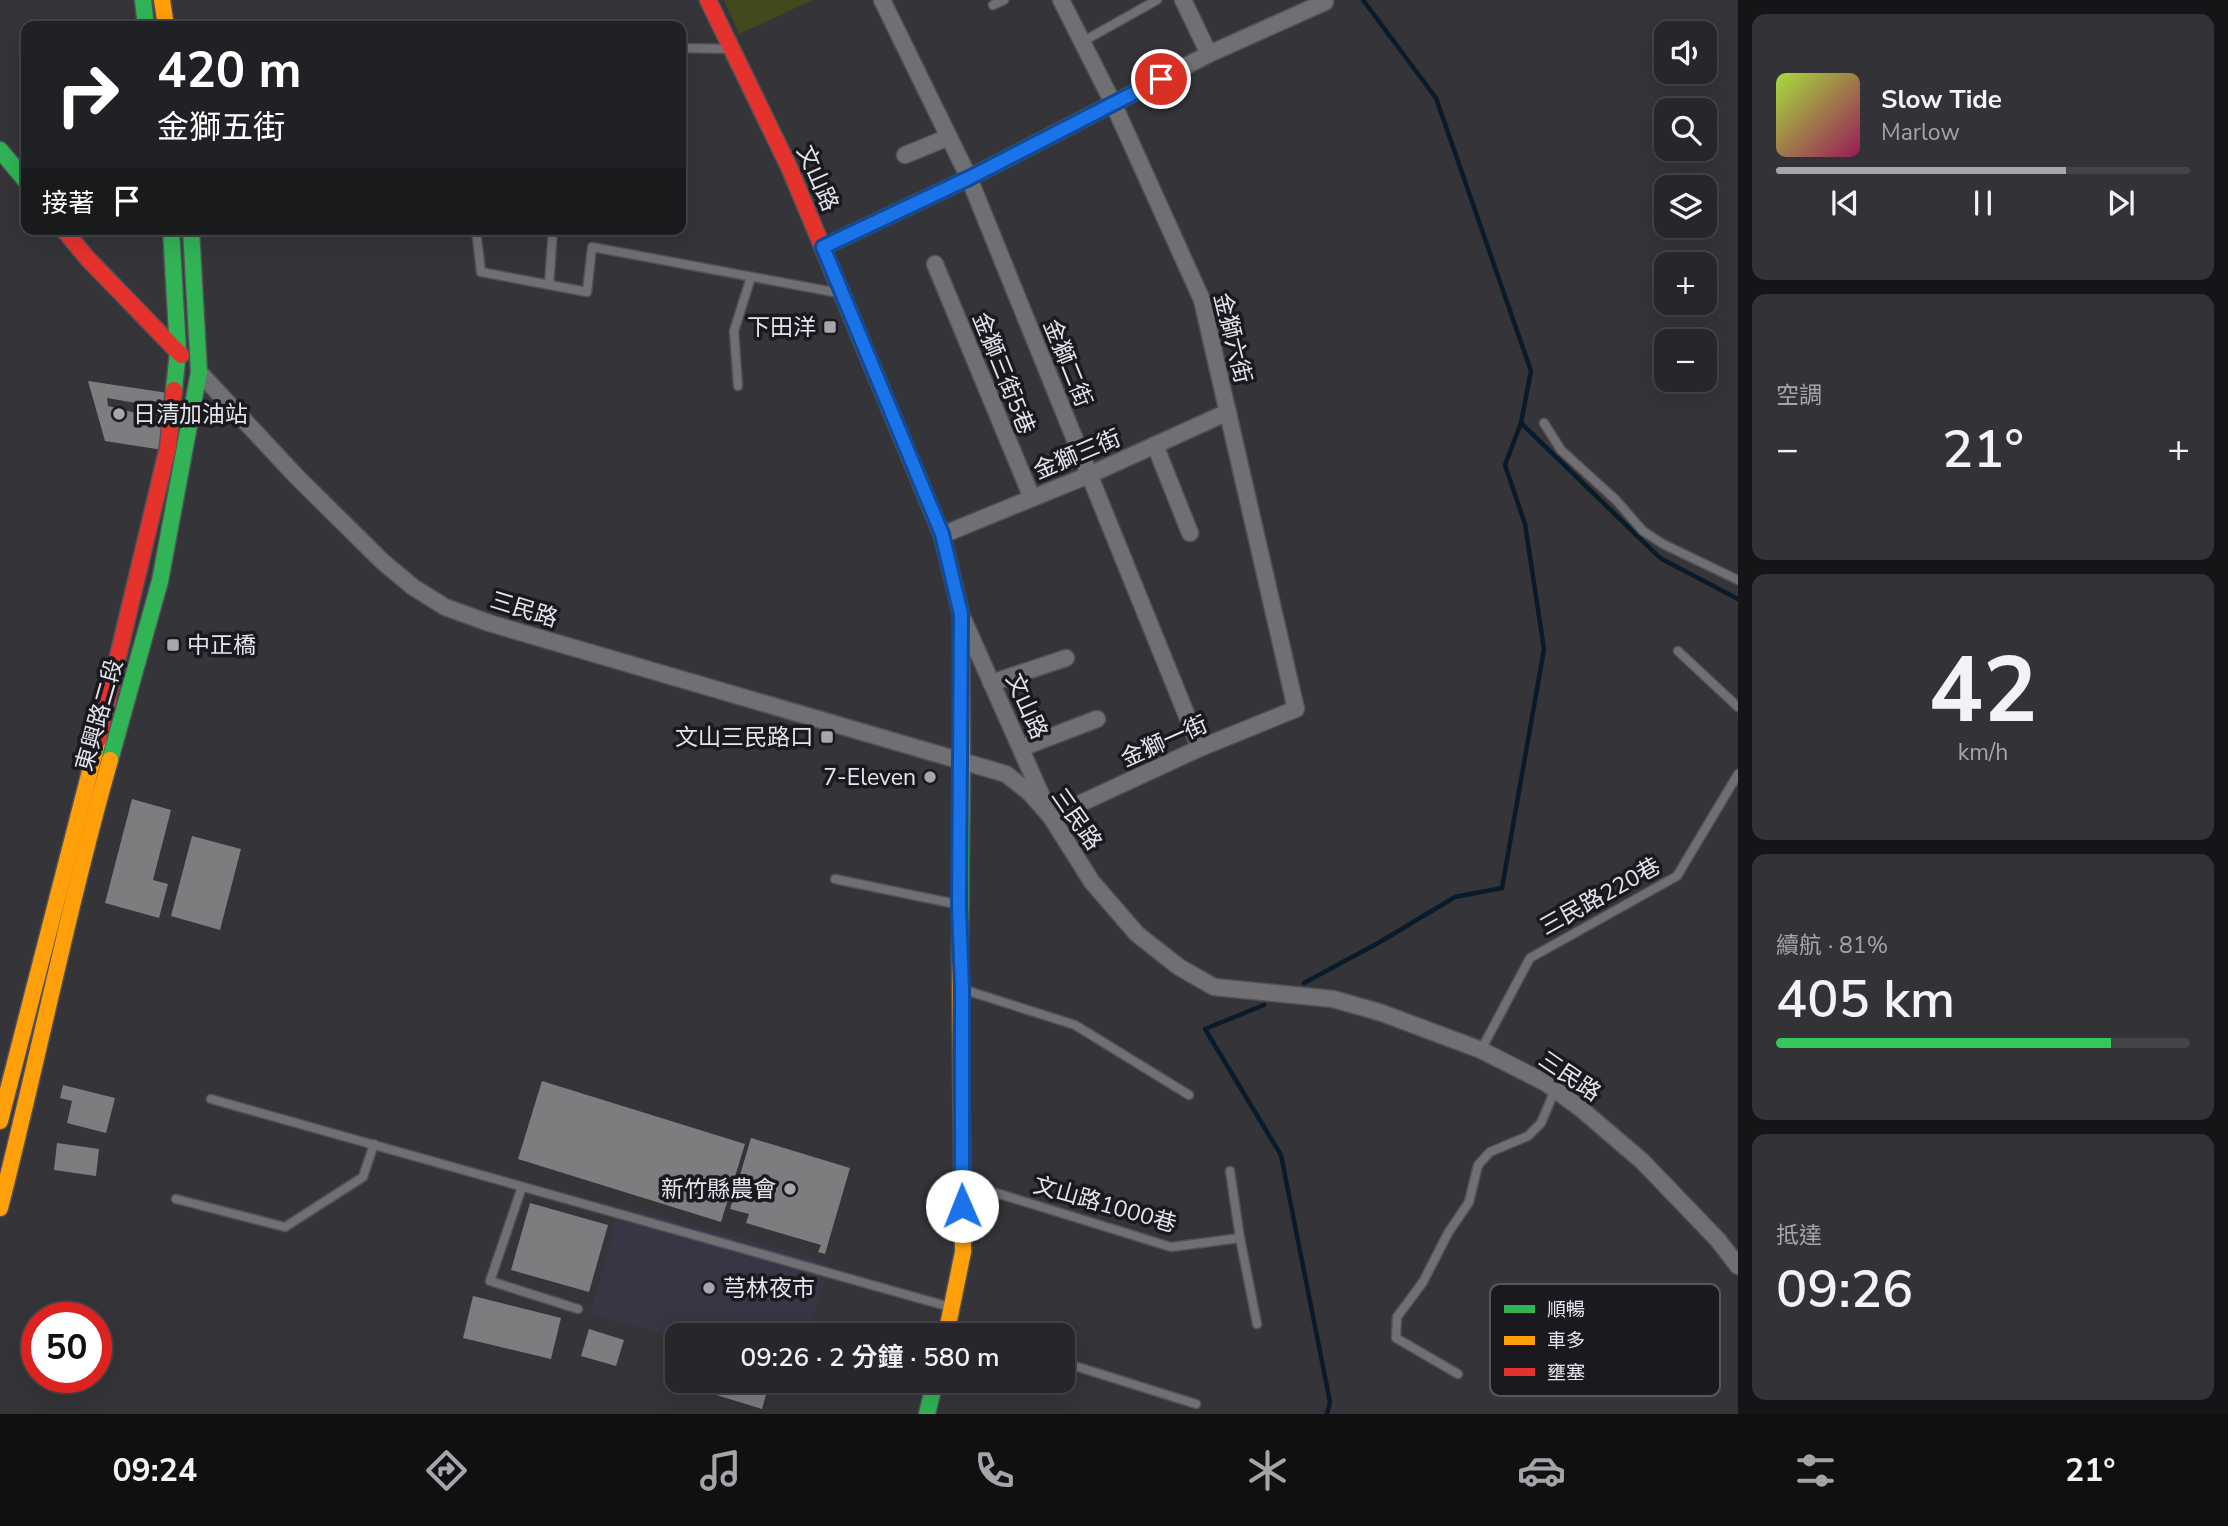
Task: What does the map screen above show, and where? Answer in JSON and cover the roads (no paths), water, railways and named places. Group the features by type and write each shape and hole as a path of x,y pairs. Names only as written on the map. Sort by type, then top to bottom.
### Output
{"main road":[{"path":"143,0 145,21"},
{"path":"162,0 165,21"},
{"name":"文山路","path":"708,0 789,167 942,534 961,614 959,905 963,1252 949,1323"},
{"path":"0,150 21,175"},
{"path":"68,235 198,372"},
{"name":"東興路二段","path":"0,1119 120,652 168,447 178,351 172,235"},
{"name":"東興路二段","path":"0,1208 86,844 160,581 198,372 191,235"},
{"path":"927,1414 932,1393"}],"street":[{"name":"金獅二街","path":"882,0 969,178 1200,748"},
{"name":"金獅六街","path":"1061,0 1113,103 1202,300 1296,709"},
{"path":"1183,0 1209,54"},
{"path":"823,247 969,178 1209,54 1326,1"},
{"path":"905,155 949,137"},
{"name":"金獅三街5巷","path":"935,264 1031,498"},
{"name":"三民路","path":"198,372 383,562 413,587 444,607 489,623 1006,774 1030,793 1051,817 1093,882 1137,934 1179,967 1213,987 1333,999 1382,1013 1481,1050 1546,1083 1642,1161 1718,1240 1738,1266"},
{"name":"金獅三街","path":"942,534 1089,475 1228,412"},
{"path":"1155,445 1190,533"},
{"name":"文山路","path":"961,614 1051,817"},
{"path":"991,683 1066,658"},
{"name":"金獅一街","path":"1051,817 1200,748 1296,709"},
{"path":"1021,748 1097,719"}],"lane":[{"path":"993,5 1004,0"},
{"path":"1082,41 1157,0"},
{"path":"686,47 732,49"},
{"path":"477,235 481,272 587,292 592,247 842,293"},
{"path":"549,285 553,235"},
{"path":"738,386 734,331 751,276"},
{"path":"1544,423 1561,450 1616,500 1643,531 1663,544 1738,580"},
{"path":"1678,651 1738,707"},
{"name":"三民路220巷","path":"1481,1050 1530,958 1677,876 1738,774"},
{"path":"835,879 959,905"},
{"path":"56,901 72,907"},
{"path":"962,989 1075,1025 1189,1095"},
{"path":"1458,1374 1396,1338 1397,1317 1423,1282 1448,1233 1469,1202 1478,1165 1490,1152 1528,1136 1541,1123 1555,1090"},
{"path":"211,1099 953,1308"},
{"path":"0,1119 21,1123"},
{"path":"176,1199 285,1227 363,1177 374,1144"},
{"path":"1230,1171 1257,1324"},
{"name":"文山路1000巷","path":"961,1182 1171,1247 1240,1238"},
{"path":"522,1186 490,1281 578,1309"},
{"path":"1075,1366 1196,1404"}],"waterway":[{"path":"1363,0 1436,98 1531,371 1521,423 1660,558 1738,599"},
{"path":"1304,983 1455,897 1502,888 1544,649 1525,524 1505,465 1521,423"},
{"path":"1264,1005 1205,1029 1281,1155 1330,1402 1327,1414"}],"place":[{"name":"下田洋","path":"830,327"},
{"name":"日清加油站","path":"119,414"},
{"name":"中正橋","path":"173,645"},
{"name":"文山三民路口","path":"827,737"},
{"name":"7-Eleven","path":"930,777"},
{"name":"新竹縣農會","path":"790,1189"},
{"name":"芎林夜市","path":"709,1288"}]}
